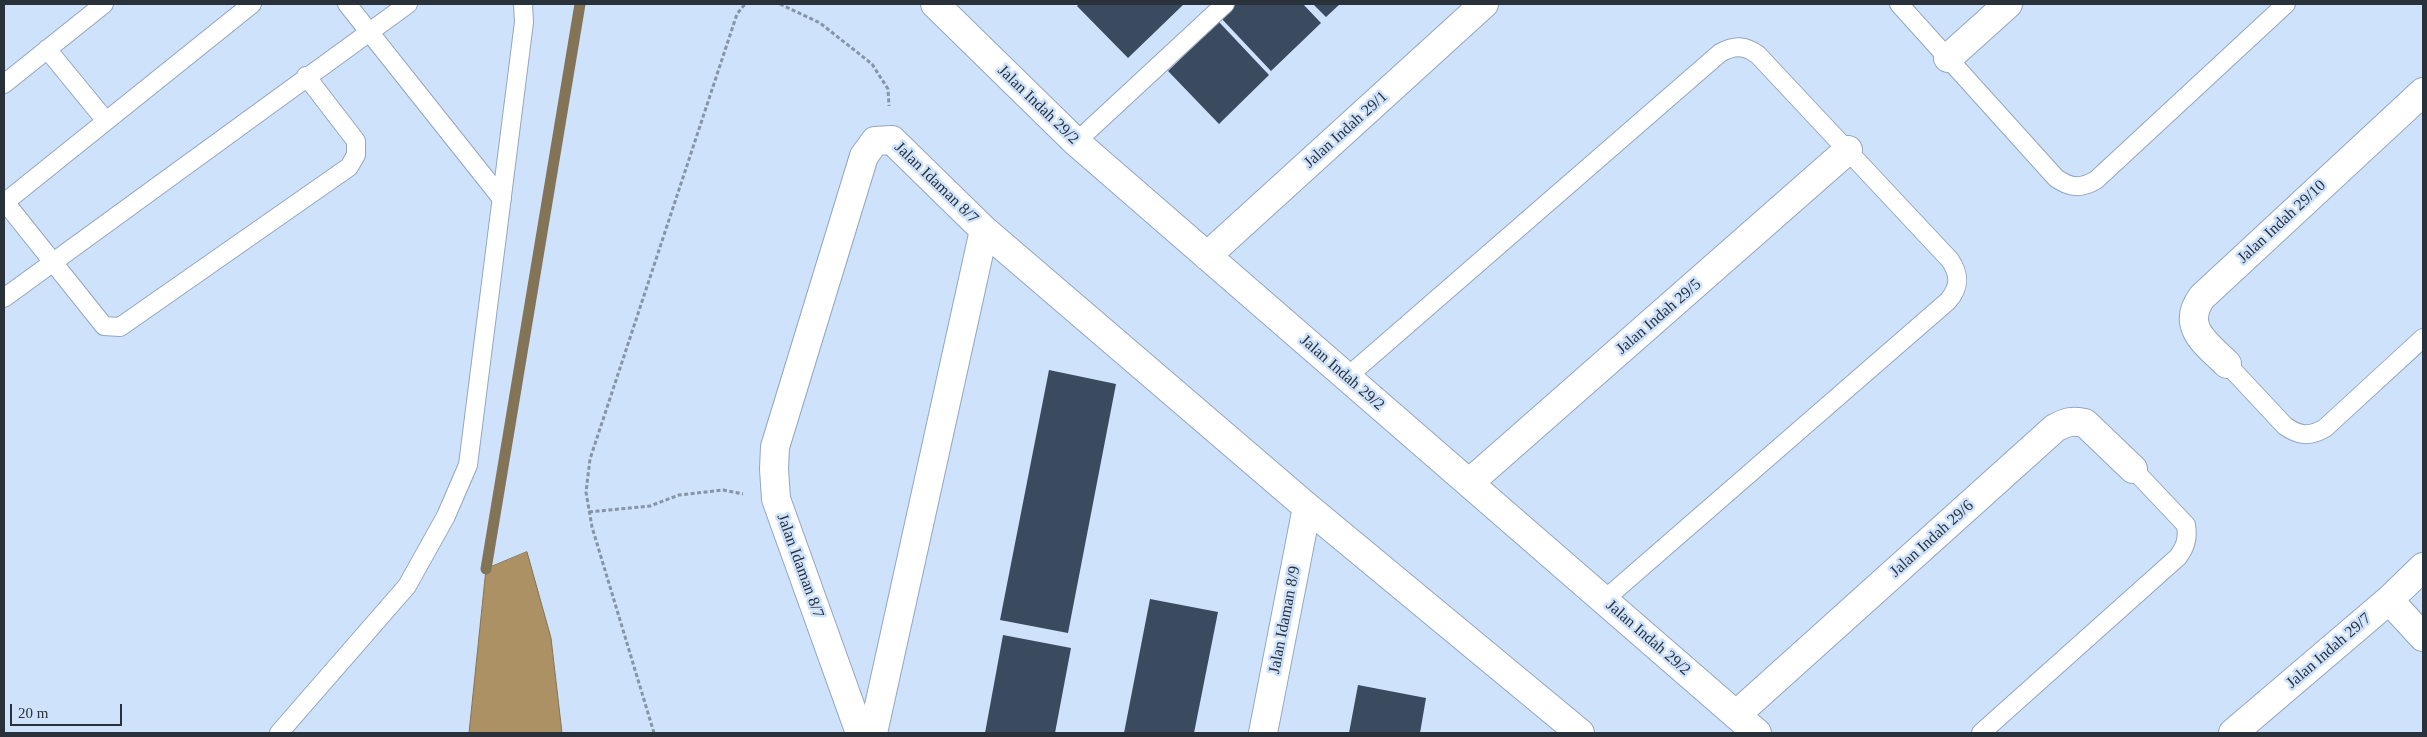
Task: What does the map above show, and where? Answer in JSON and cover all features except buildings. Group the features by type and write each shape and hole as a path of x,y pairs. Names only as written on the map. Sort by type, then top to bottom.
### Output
{"street":[{"name":"Jalan Indah 29/1","path":"1207,256 1484,4"},
{"path":"1948,58 2008,4"},
{"name":"Jalan Indah 29/2","path":"946,7 1076,142 1757,733"},
{"name":"Jalan Indah 29/10","path":"2227,364 2200,337 2194,327 2195,306 2202,297 2423,92"},
{"name":"Jalan Idaman 8/7","path":"860,733 776,499 774,447 864,156 875,141 892,140 984,230 873,733"},
{"name":"Jalan Indah 29/5","path":"1469,483 1848,150"},
{"path":"984,230 1307,508 1580,733"},
{"name":"Jalan Indah 29/6","path":"1736,715 2055,428 2064,423 2075,421 2085,423 2133,469"},
{"name":"Jalan Idaman 8/9","path":"1263,733 1307,508"},
{"name":"Jalan Indah 29/7","path":"2233,733 2389,600 2423,567"},
{"path":"2389,600 2423,637"}],"lane":[{"path":"4,84 104,4"},
{"path":"252,4 4,203 104,326 120,327 348,167 356,155 356,141 306,76"},
{"path":"347,4 368,33 502,199"},
{"path":"4,298 306,76 408,4"},
{"path":"279,733 407,586 446,516 468,465 524,22 523,4"},
{"path":"1076,142 1225,4"},
{"path":"1899,4 2056,178 2065,184 2076,187 2086,186 2096,180 2286,4"},
{"path":"1347,377 1720,53 1729,48 1740,46 1750,49 1758,55 1950,260 1956,270 1958,281 1956,292 1604,600"},
{"path":"47,49 106,121"},
{"path":"2227,364 2285,426 2294,432 2305,435 2316,433 2325,428 2423,338"},
{"path":"1981,733 2178,557 2185,547 2188,536 2186,525 2133,469"}],"path":[{"path":"654,733 592,527 586,492 590,459 737,14 745,4"},
{"path":"780,4 820,23 872,64 888,89 892,140"},
{"path":"589,512 650,506 679,495 723,490 776,499"}],"shaded area":[{"path":"527,552 551,638 562,733 469,733 486,569"}],"waterway":[{"path":"486,569 580,4"}]}
